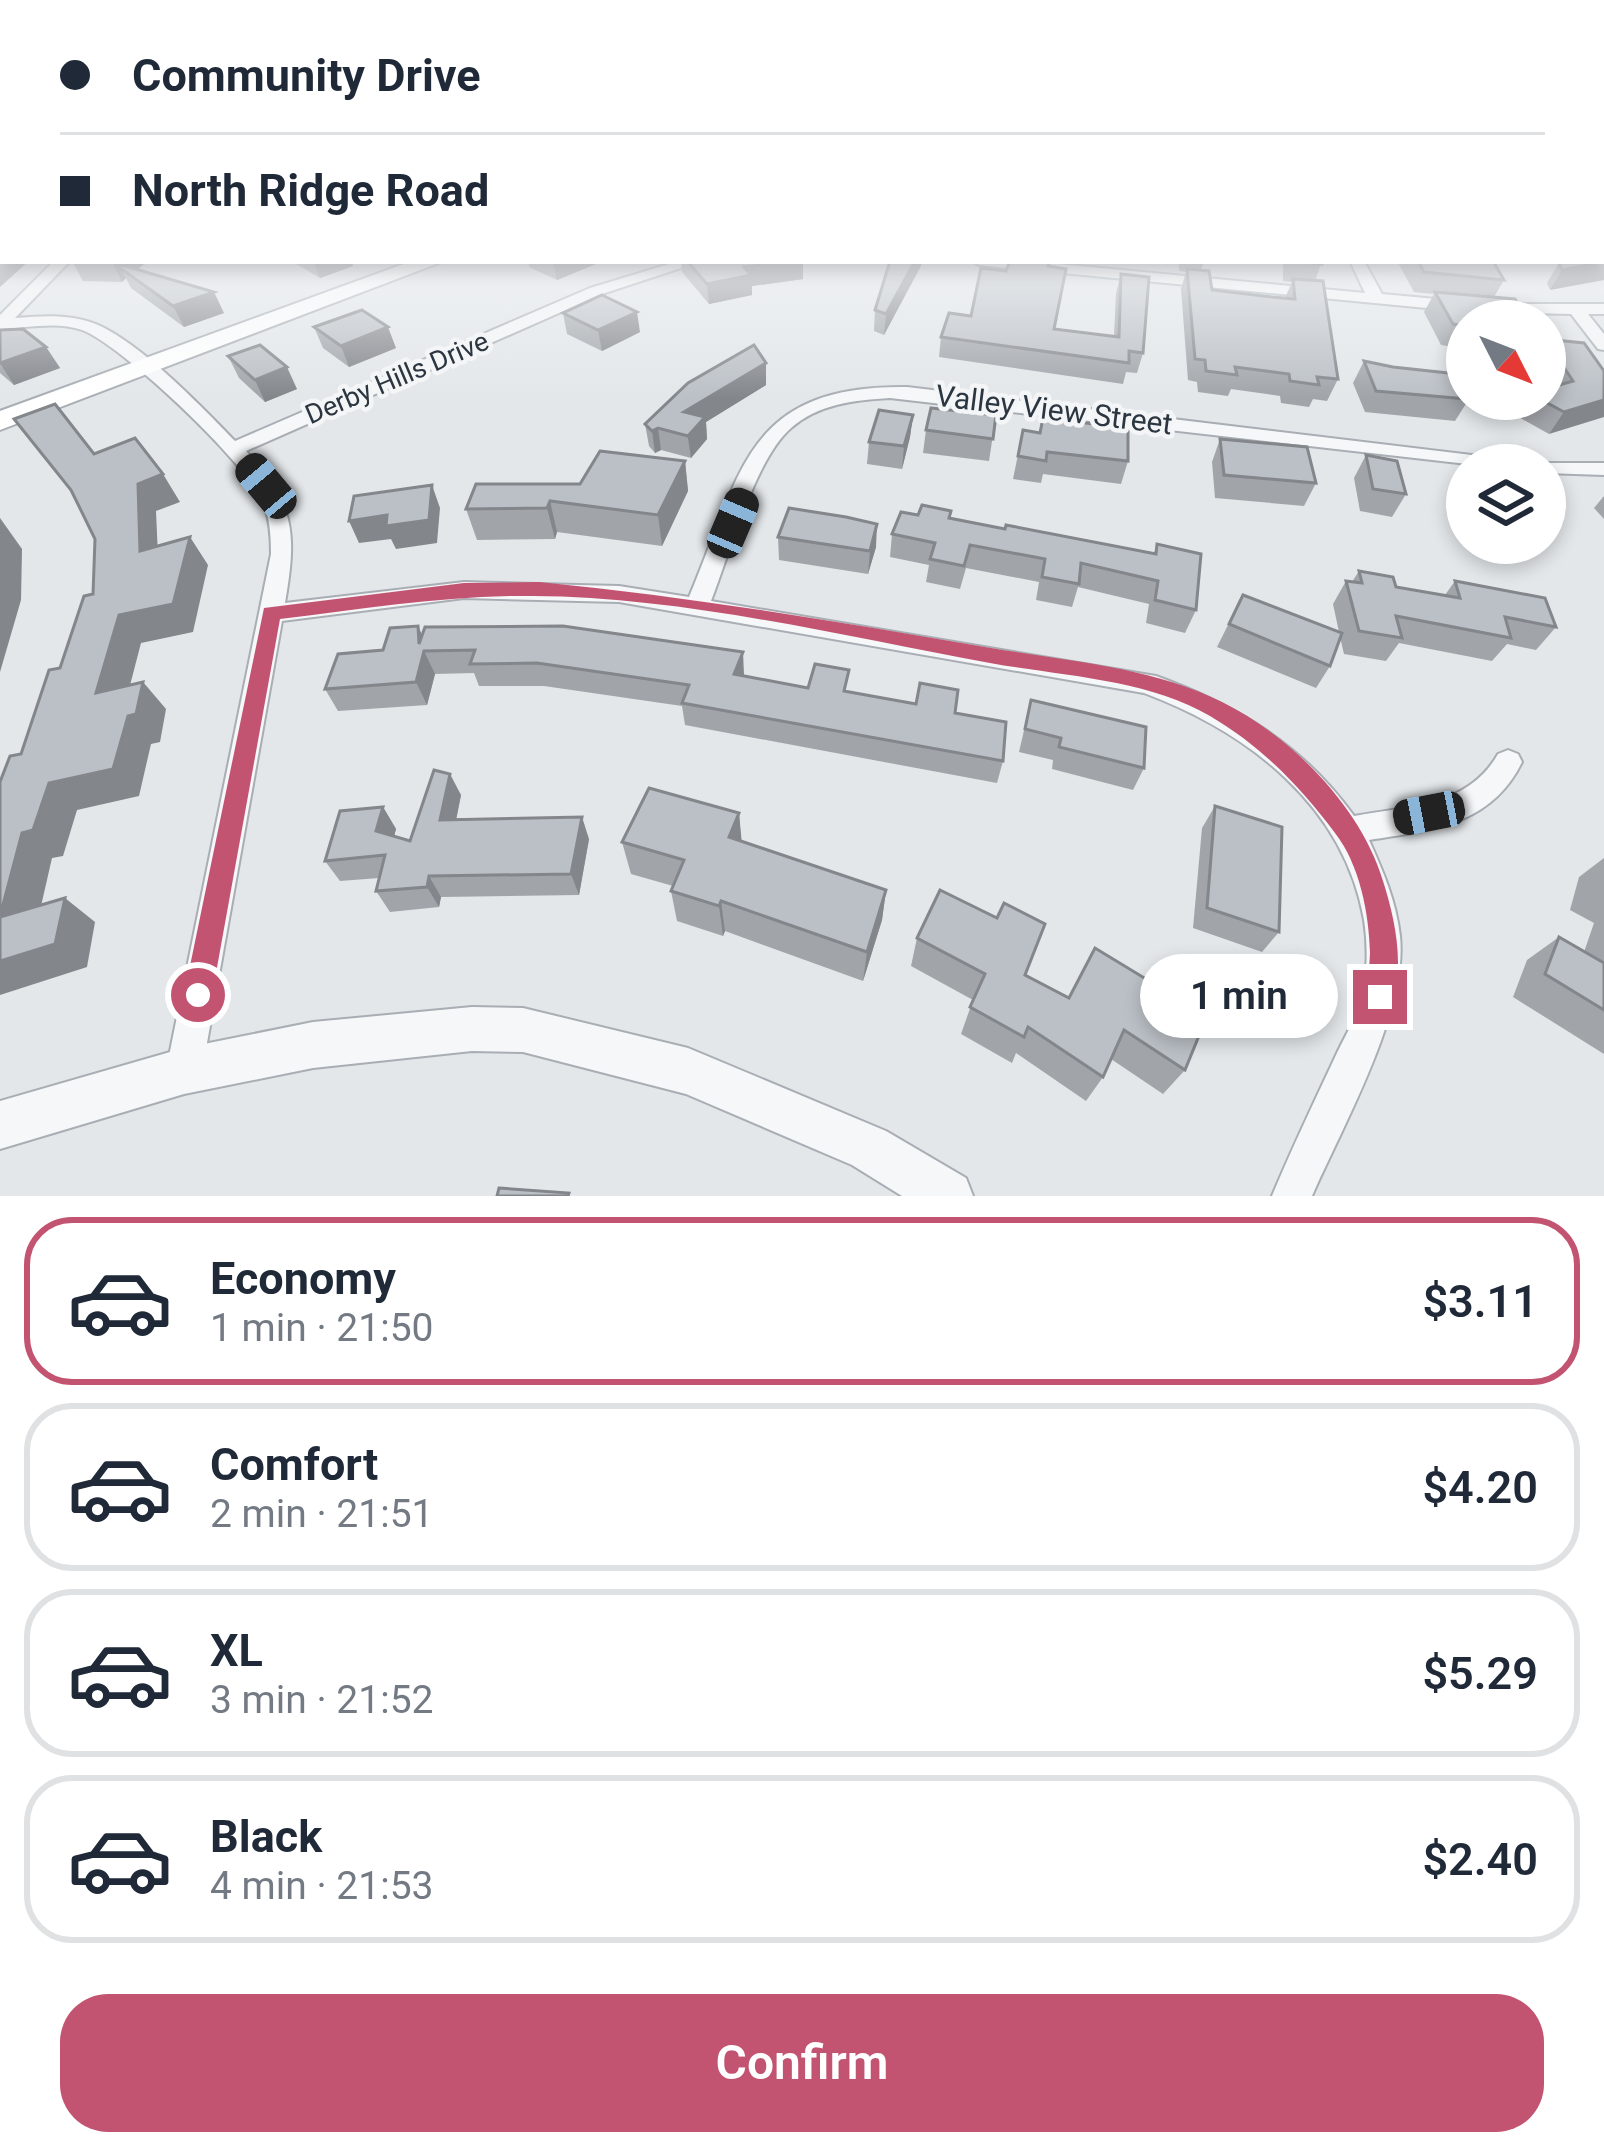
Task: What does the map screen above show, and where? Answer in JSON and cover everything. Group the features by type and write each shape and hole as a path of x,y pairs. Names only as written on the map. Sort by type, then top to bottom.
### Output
{"main road":[{"path":"0,421 357,287"}],"street":[{"path":"0,324 37,287"},
{"name":"Derby Hills Drive","path":"234,449 610,287"},
{"path":"1277,287 1498,310 1604,309"},
{"path":"1370,287 1376,298"},
{"path":"1577,311 1604,345"},
{"path":"0,324 48,321 89,326 234,449 266,486 279,516 282,554 272,613 184,1071"},
{"name":"Valley View Street","path":"698,604 770,438 816,406 866,393 907,393 1446,455"},
{"path":"1566,468 1604,469"},
{"path":"272,613 464,590 619,594 698,604 1170,690 1216,709 1268,742 1311,782 1348,830 1367,869 1379,912 1384,955 1380,997 1292,1196"},
{"path":"1348,830 1468,805 1493,790 1508,762"},
{"path":"0,1125 184,1071 332,1042 472,1029 523,1030 688,1071 869,1148 948,1196"}],"building":[{"path":"146,287 196,287 214,292 173,306"},
{"path":"882,287 901,287 886,314 875,310"},
{"path":"977,287 1062,287 1054,329 1119,337 1121,287 1148,287 1143,353 1129,351 1129,363 941,337 949,313 971,316"},
{"path":"1189,287 1295,299 1294,287 1324,287 1338,379 1317,377 1319,385 1290,381 1289,374 1235,367 1237,375 1206,371 1205,360 1195,359"},
{"path":"1435,292 1516,300 1446,300 1446,312"},
{"path":"602,295 637,312 598,330 563,313"},
{"path":"362,310 388,327 341,346 314,327"},
{"path":"23,329 46,347 0,363 0,330"},
{"path":"1566,341 1584,343 1604,371 1604,400 1566,411 1566,383 1573,381 1566,370"},
{"path":"260,345 287,367 255,380 228,356"},
{"path":"754,345 766,363 684,412 705,417 688,436 658,428 652,431 645,424 688,383"},
{"path":"1364,361 1446,373 1446,397 1376,391"},
{"path":"55,404 94,454 135,438 163,474 138,484 140,551 190,537 173,604 119,615 96,693 143,682 136,714 128,716 113,769 49,783 33,830 22,833 0,916 0,782 10,756 21,754 49,670 60,668 84,596 93,594 95,539 71,490 14,419"},
{"path":"931,408 996,415 993,439 926,430"},
{"path":"879,410 913,415 904,446 869,442"},
{"path":"1043,418 1128,428 1128,461 1047,452 1046,461 1018,456 1023,430 1040,433"},
{"path":"1220,439 1307,447 1316,483 1224,475"},
{"path":"600,451 685,461 658,515 550,501 547,508 466,509 476,484 580,484"},
{"path":"1366,455 1397,461 1406,494 1373,489"},
{"path":"432,485 429,520 386,526 387,515 349,521 354,496"},
{"path":"922,505 951,511 949,518 1005,529 1006,525 1156,554 1157,544 1201,554 1196,610 1155,600 1158,581 1081,563 1079,584 1042,577 1045,559 970,545 964,566 930,559 935,543 892,534 901,512 918,515"},
{"path":"789,508 877,524 870,551 778,537"},
{"path":"1359,571 1393,577 1396,587 1460,598 1455,581 1545,598 1556,627 1505,617 1511,638 1396,616 1402,638 1359,631 1346,581 1362,583"},
{"path":"1243,595 1342,633 1330,666 1229,624"},
{"path":"418,626 419,644 425,627 563,626 743,652 734,674 808,688 815,664 849,670 844,691 916,704 920,683 958,690 955,713 1006,722 1003,761 682,703 689,685 537,663 470,664 475,650 424,651 416,682 325,689 338,654 383,650 390,628"},
{"path":"1031,700 1146,727 1144,768 1059,747 1061,738 1025,729"},
{"path":"434,770 450,774 440,820 582,817 571,874 429,876 427,887 376,891 385,855 325,861 340,811 383,807 376,831 410,841"},
{"path":"649,788 739,813 729,837 886,890 867,952 721,901 719,906 671,891 684,860 622,842"},
{"path":"1215,806 1282,827 1279,932 1207,908"},
{"path":"940,890 997,918 1004,903 1045,924 1025,975 1069,998 1095,948 1207,1016 1185,1070 1124,1030 1103,1077 1028,1027 1024,1037 970,1007 985,974 917,938"},
{"path":"65,898 55,944 0,961 0,917"},
{"path":"1559,937 1604,963 1604,1010 1545,974"},
{"path":"499,1188 569,1193 497,1196"}],"route":[{"path":"198,995 272,613 464,590 539,589 698,604 1148,683 1216,709 1290,761 1348,830 1367,869 1379,912 1384,955 1380,997"}]}
